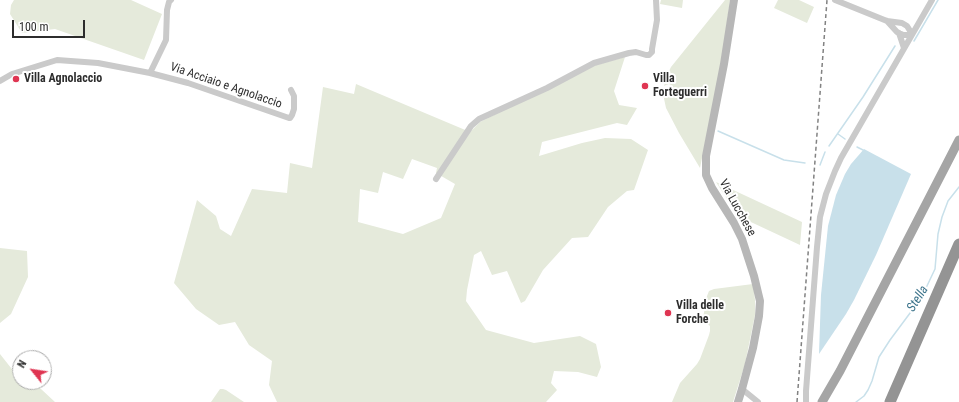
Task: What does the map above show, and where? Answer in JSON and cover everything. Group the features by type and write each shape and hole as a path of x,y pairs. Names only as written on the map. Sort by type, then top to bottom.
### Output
{"highway":[{"path":"890,402 959,244"},
{"path":"898,402 959,261"}],"main road":[{"path":"822,402 840,372 959,140"}],"street":[{"name":"Via Acciaio e Agnolaccio","path":"150,73 166,40 167,10 171,0"},
{"path":"436,179 471,126 479,119 547,88 594,63 629,53 636,52 649,55 652,49 657,20 656,0"},
{"name":"Via Lucchese","path":"734,0 724,64 706,156 706,174 712,188 734,223 742,239 759,295 759,316 752,353 738,402"},
{"path":"835,0 887,21 905,25 912,35"},
{"path":"806,402 817,247 820,217 823,205 841,158 932,0"},
{"path":"905,25 914,22 923,16"},
{"path":"887,21 895,31 903,35 912,35"},
{"path":"899,33 904,48"},
{"name":"Via Acciaio e Agnolaccio","path":"0,81 12,74 57,60 98,63 150,73 188,83 289,118 292,117 294,109 294,96 291,90"},
{"path":"742,389 758,402"}],"shaded area":[{"path":"14,0 131,0 162,14 144,60 55,29 22,33 10,14 11,5"},
{"path":"661,0 683,0 682,8 660,4"},
{"path":"725,0 730,0 722,58 700,168 666,108 663,94 668,97 671,96 673,86 669,84 664,86 671,67"},
{"path":"778,0 799,0 814,7 807,23 774,8"},
{"path":"625,57 614,91 619,105 637,108 627,125 617,123 542,142 539,156 582,143 605,138 631,139 648,150 634,190 627,191 608,207 588,237 572,238 543,270 525,301 521,303 507,271 492,275 481,251 474,255 466,301 486,330 534,343 580,336 596,344 601,367 597,377 578,372 554,371 551,383 557,390 546,402 277,402 269,385 272,361 249,345 235,322 219,325 196,309 174,283 197,200 216,216 220,229 231,236 252,189 287,193 290,163 312,168 323,87 354,94 356,84 470,132 480,122 589,67","holes":["412,159 437,168 436,173 455,184 441,218 403,234 358,222 360,189 378,193 383,172 403,179"]},
{"path":"716,182 802,222 800,245 738,216"},
{"path":"0,248 27,251 28,277 11,314 0,323"},
{"path":"753,284 755,315 745,364 733,402 672,402 680,383 700,359 709,335 710,326 703,318 709,291"},
{"path":"0,354 12,369 12,390 42,390 55,402 0,402"},
{"path":"220,389 226,390 244,402 211,402"}],"water":[{"path":"864,149 911,174 876,255 854,300 819,354 821,295 828,226 836,195 845,174 851,164"}],"waterway":[{"path":"914,41 938,0"},
{"path":"829,146 863,97 895,46"},
{"path":"718,131 784,160 805,163"},
{"path":"838,134 845,139"},
{"path":"857,147 863,150"},
{"path":"820,165 825,152"},
{"name":"Stella","path":"856,402 864,396 868,390 879,357 919,301 926,288 935,269 938,234 942,217 948,201 959,187"}],"railway":[{"path":"797,402 827,0"}],"place":[{"name":"Villa Agnolaccio","path":"16,79"},
{"name":"Villa Forteguerri","path":"645,86"},
{"name":"Villa delle Forche","path":"668,313"}]}
